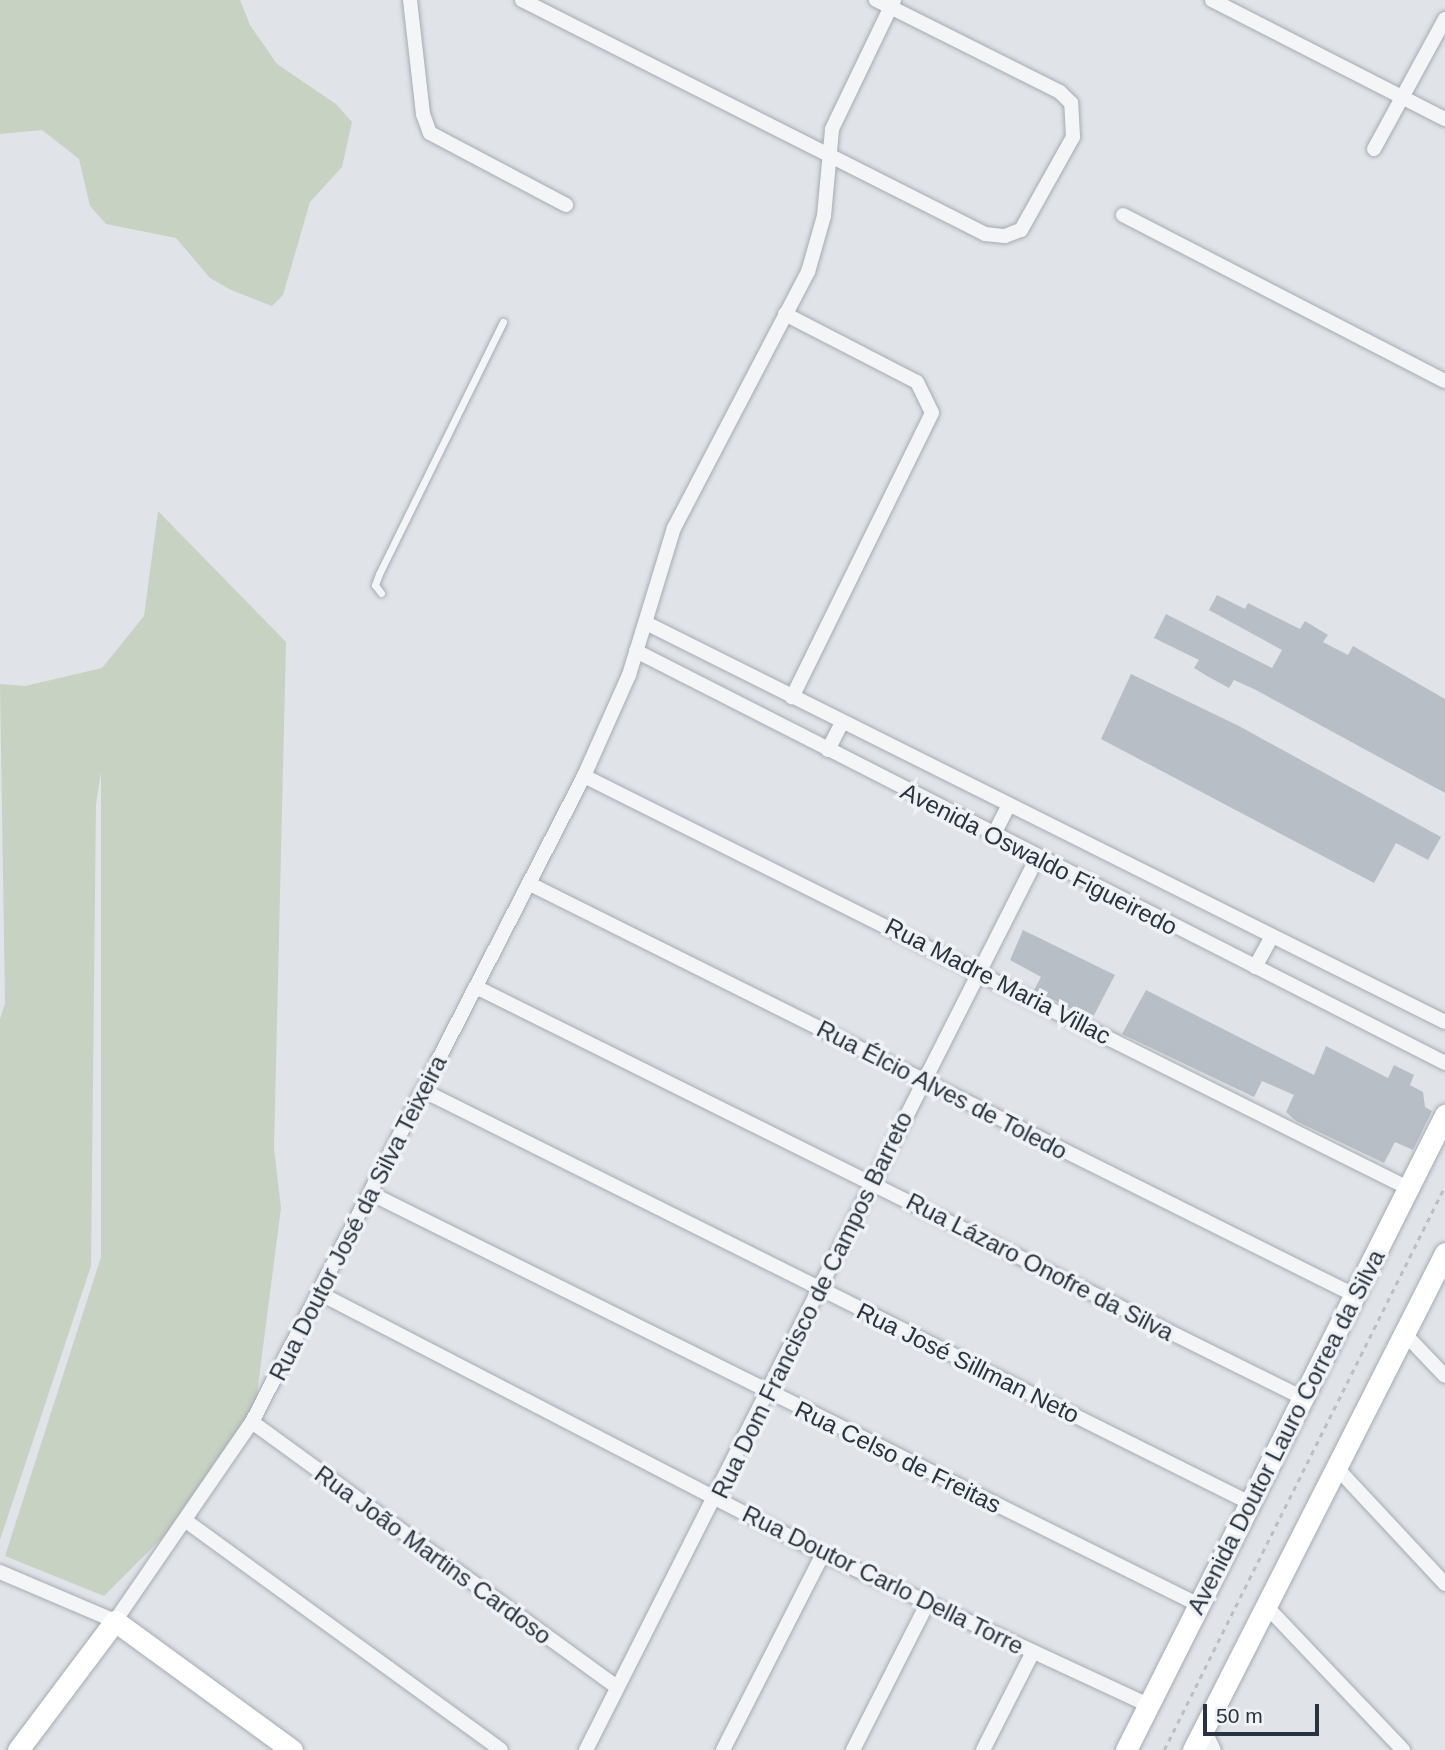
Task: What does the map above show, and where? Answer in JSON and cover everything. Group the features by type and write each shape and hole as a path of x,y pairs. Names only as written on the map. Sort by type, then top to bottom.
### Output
{"main road":[{"name":"Avenida Doutor Lauro Correa da Silva","path":"1126,1750 1445,1115"},
{"path":"1194,1750 1445,1252"},
{"path":"115,1621 292,1750"},
{"name":"Rua Doutor José da Silva Teixeira","path":"26,1747 115,1621"}],"street":[{"path":"410,0 423,114 430,133 566,205"},
{"path":"522,0 985,234 1005,236 1028,225 1073,137 1074,110 1060,92 892,4 876,0"},
{"path":"1212,0 1445,119"},
{"name":"Rua Doutor José da Silva Teixeira","path":"115,1621 252,1422 321,1294 584,776 636,651 674,528 785,314 820,235 832,128 892,4"},
{"path":"1374,149 1445,19"},
{"path":"1123,215 1445,381"},
{"path":"785,314 916,382 932,413 792,697"},
{"name":"Avenida Oswaldo Figueiredo","path":"646,623 1007,807 1445,1022"},
{"name":"Avenida Oswaldo Figueiredo","path":"636,651 1036,860 1445,1063"},
{"path":"828,750 842,722"},
{"name":"Rua Madre Maria Villac","path":"584,776 1410,1189"},
{"path":"993,836 1007,807"},
{"name":"Rua Dom Francisco de Campos Barreto","path":"586,1750 616,1686 716,1498 817,1288 1036,860"},
{"name":"Rua Élcio Alves de Toledo","path":"530,884 1354,1296"},
{"path":"1255,967 1272,936"},
{"name":"Rua Lázaro Onofre da Silva","path":"476,987 1303,1398"},
{"name":"Rua José Sillman Neto","path":"424,1091 1250,1503"},
{"name":"Rua Celso de Freitas","path":"372,1194 1199,1605"},
{"name":"Rua Doutor Carlo Della Torre","path":"321,1294 823,1553 1032,1654 1149,1705"},
{"path":"1404,1333 1445,1377"},
{"name":"Rua João Martins Cardoso","path":"252,1422 616,1686"},
{"path":"1336,1467 1445,1584"},
{"path":"186,1521 501,1750"},
{"path":"723,1750 823,1553"},
{"path":"0,1572 115,1621"},
{"path":"853,1750 927,1604"},
{"path":"1266,1606 1403,1750"},
{"path":"983,1750 1032,1654"},
{"path":"1204,1729 1214,1750"}],"lane":[{"path":"381,593 376,585 379,574 503,322"}],"path":[{"path":"1164,1750 1445,1186"}],"green space":[{"path":"0,0 240,0 250,25 277,64 336,104 352,122 342,167 310,202 283,295 272,306 231,290 210,278 176,238 106,224 90,206 79,159 42,130 0,134"},
{"path":"158,511 286,642 274,1149 281,1208 255,1409 193,1507 104,1596 5,1556 101,1257 101,772 96,804 91,1266 0,1540 0,1019 5,1003 0,684 25,686 102,668 144,616"}],"building":[{"path":"1217,595 1245,609 1248,603 1300,629 1305,621 1328,635 1323,642 1348,655 1353,646 1445,699 1445,793 1254,689 1234,680 1229,688 1194,668 1199,660 1154,638 1166,614 1272,668 1282,650 1209,610"},
{"path":"1131,674 1239,726 1441,837 1428,860 1396,843 1374,883 1101,739"},
{"path":"1023,930 1115,975 1092,1019 1034,990 1041,977 1010,960"},
{"path":"1146,990 1314,1075 1326,1046 1388,1078 1394,1065 1414,1075 1410,1085 1423,1092 1425,1107 1432,1111 1413,1150 1395,1142 1384,1163 1296,1121 1286,1112 1294,1095 1262,1081 1254,1097 1122,1034"}]}
